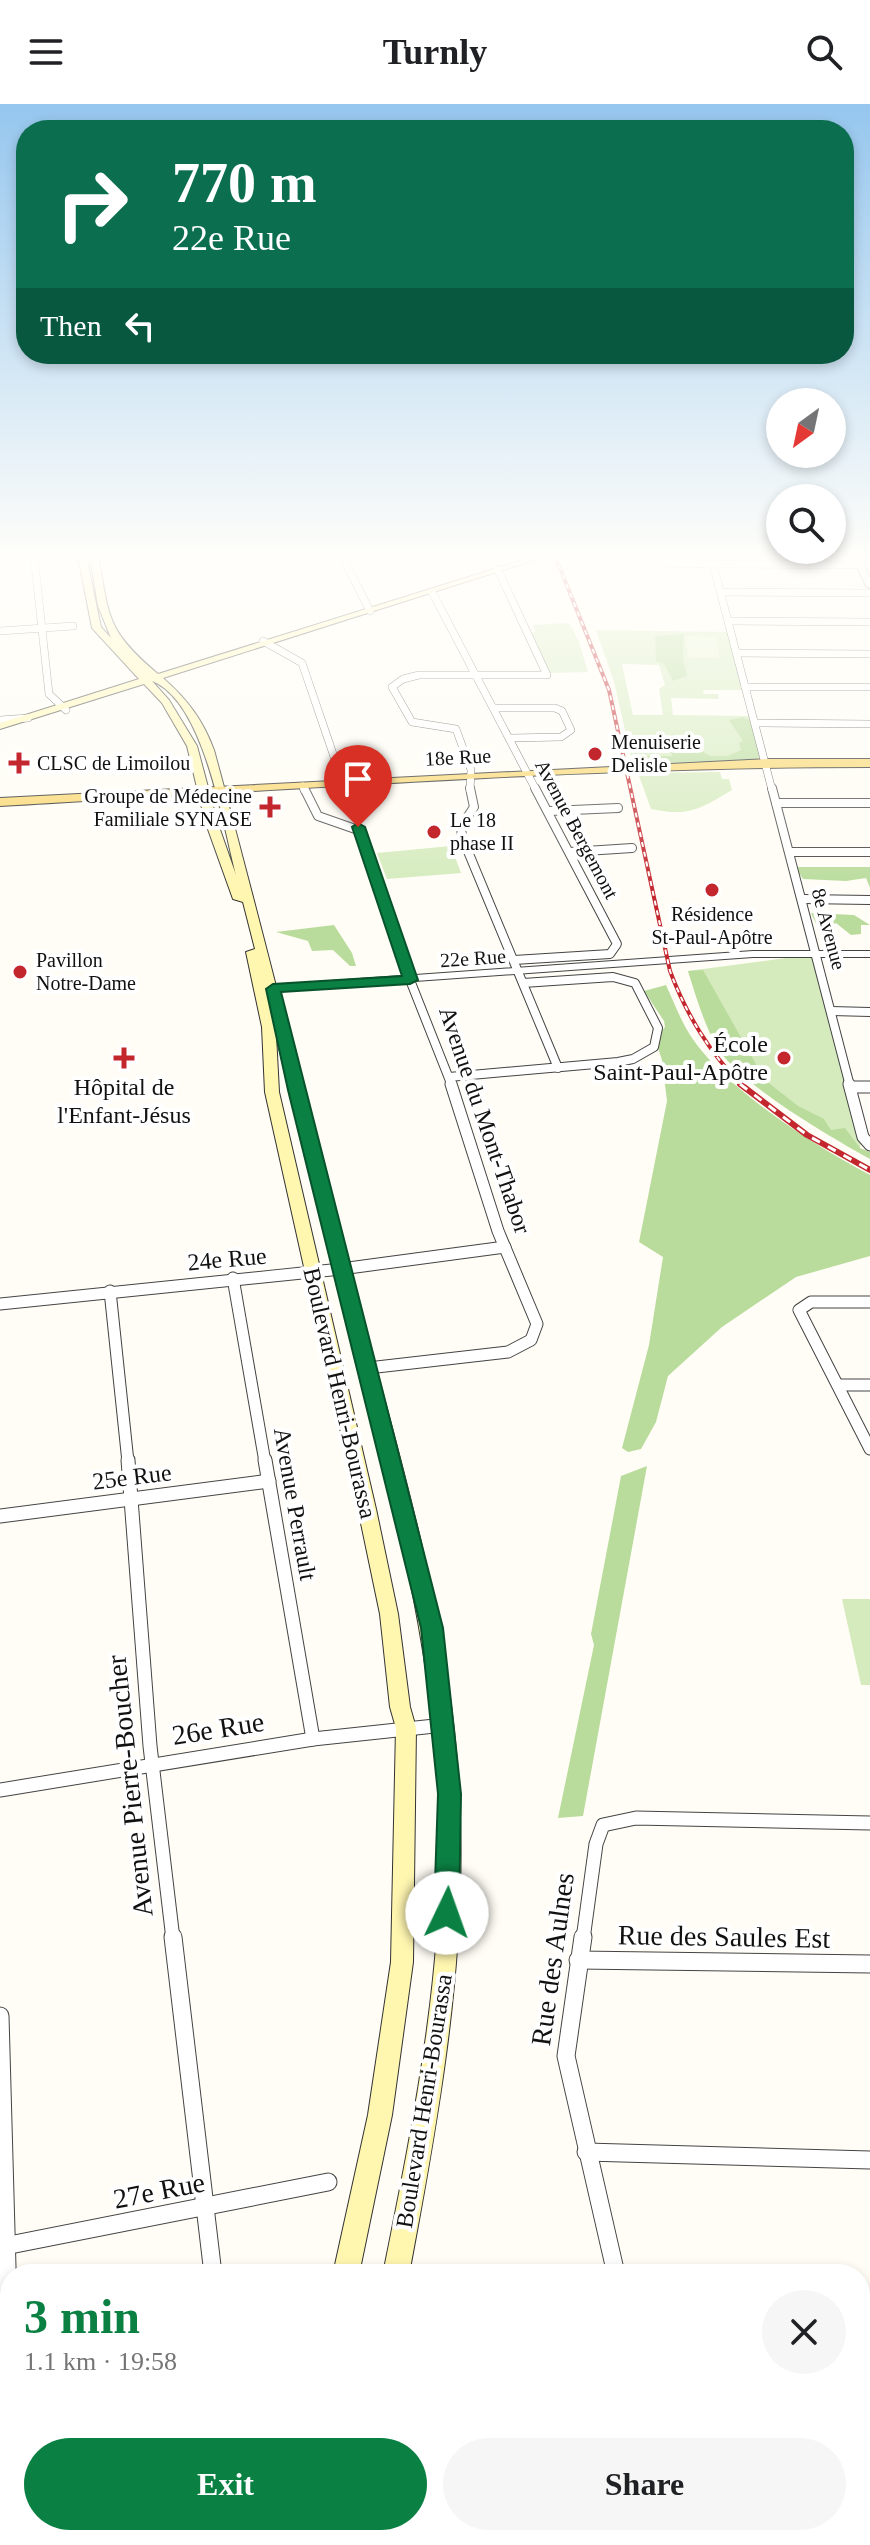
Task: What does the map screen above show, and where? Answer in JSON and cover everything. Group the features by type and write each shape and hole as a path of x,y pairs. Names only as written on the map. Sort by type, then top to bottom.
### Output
{"main road":[{"name":"Boulevard Henri-Bourassa","path":"143,670 185,703 204,734 432,1628 444,1725 451,1834 444,1965 425,2117 398,2264"},
{"name":"Boulevard Henri-Bourassa","path":"145,670 192,746 267,989 274,1068 272,1092 389,1614 406,1728 407,1837 396,2016 348,2264"},
{"path":"0,728 182,670"},
{"path":"0,728 62,708"},
{"name":"18e Rue","path":"0,802 469,776 768,763 870,763"}],"street":[{"path":"46,670 49,694 62,708"},
{"path":"304,670 343,783"},
{"name":"Avenue Bergemont","path":"474,670 511,738 525,774 550,811 617,944 616,950 514,960"},
{"path":"545,670 547,675 406,678 392,687 412,722 456,729 471,770 469,776 474,807 461,827 462,837 558,1068"},
{"name":"8e Avenue","path":"741,670 853,1087 863,1137 869,1145"},
{"path":"745,687 870,687"},
{"path":"494,708 555,708 562,711 571,730 561,737 511,738"},
{"path":"0,720 28,718"},
{"path":"755,723 870,724"},
{"name":"Avenue du Mont-Thabor","path":"303,786 313,812 361,831 410,980 449,1077 505,1247 537,1324 531,1340 508,1352 368,1368"},
{"path":"776,803 870,803"},
{"path":"550,811 618,808"},
{"path":"570,852 632,848"},
{"path":"790,852 870,852"},
{"path":"803,899 870,900"},
{"name":"22e Rue","path":"267,989 410,980 521,978 543,970 786,955 870,954"},
{"path":"449,1077 618,1062 654,1047 658,1028 635,983 613,977 521,978"},
{"path":"831,1011 870,1012"},
{"path":"853,1087 870,1087"},
{"name":"24e Rue","path":"0,1304 341,1269 505,1247"},
{"name":"Avenue Perrault","path":"233,1278 313,1739"},
{"name":"Avenue Pierre-Boucher","path":"110,1291 132,1500 152,1765 212,2264"},
{"path":"870,1302 811,1302 799,1310 870,1449"},
{"path":"839,1385 870,1385"},
{"name":"25e Rue","path":"0,1516 269,1481"},
{"name":"26e Rue","path":"0,1790 313,1739 444,1725"},
{"name":"Rue des Aulnes","path":"614,2264 566,2056 596,1844 603,1825 636,1818 870,1823"},
{"name":"Rue des Saules Est","path":"578,1960 870,1964"},
{"path":"0,2016 3,2247"},
{"path":"586,2152 870,2160"},
{"name":"27e Rue","path":"3,2247 328,2182"}],"green space":[{"path":"545,670 588,672 547,673"},
{"path":"610,670 623,670 633,715 663,715 659,689 665,685 660,670 740,670 745,690 703,690 704,694 718,694 719,699 671,698 673,715 753,716 768,763 634,769"},
{"path":"667,670 686,670 687,676 673,681"},
{"path":"743,717 752,721 762,755 755,759 659,763 641,759 642,756 672,756 671,749 728,756 741,750 739,743 743,741 729,720"},
{"path":"720,772 722,779 729,779 732,790 685,812 651,809 638,773"},
{"path":"451,846 461,873 387,879 377,853"},
{"path":"795,867 870,867 870,888 866,878 846,881 803,879"},
{"path":"811,913 854,915 870,925 861,925 861,934 851,935 836,923 830,926 829,934 822,936"},
{"path":"334,925 352,953 356,966 350,966 333,950 312,951 308,941 276,932"},
{"name":"École Saint-Paul-Apôtre","path":"816,954 860,1148 825,1132 782,1105 726,1059 708,1029 688,971"},
{"path":"703,970 765,1080 798,1106 824,1119 831,1130 845,1128 860,1148 870,1152 870,1159 764,1093 728,1061 708,1029 688,971"},
{"path":"666,985 687,1030 702,1051 744,1093 822,1148 870,1175 870,1256 796,1277 722,1327 668,1376 656,1422 641,1449 628,1452 622,1448 649,1345 663,1257 639,1242 667,1101 662,1060 655,1039 665,1027 664,1021 644,991"},
{"path":"647,1466 583,1816 558,1818 594,1645 591,1634 621,1476"},
{"path":"842,1599 870,1599 870,1685 861,1685"}],"railway":[{"path":"601,670 609,690 670,971 700,1032 741,1085"},
{"path":"741,1085 807,1135 870,1170"}],"place":[{"name":"Menuiserie Delisle","path":"595,754"},
{"name":"CLSC de Limoilou","path":"19,763"},
{"name":"Groupe de Médecine Familiale SYNASE","path":"270,807"},
{"name":"Le 18 phase II","path":"434,832"},
{"name":"Résidence St-Paul-Apôtre","path":"712,890"},
{"name":"Pavillon Notre-Dame","path":"20,972"},
{"name":"Hôpital de l'Enfant-Jésus","path":"124,1058"},
{"name":"École Saint-Paul-Apôtre","path":"784,1058"}],"route":[{"path":"358,827 410,980 273,989 295,1090 432,1628 443,1711 449,1794 451,1834 447,1913"}]}
